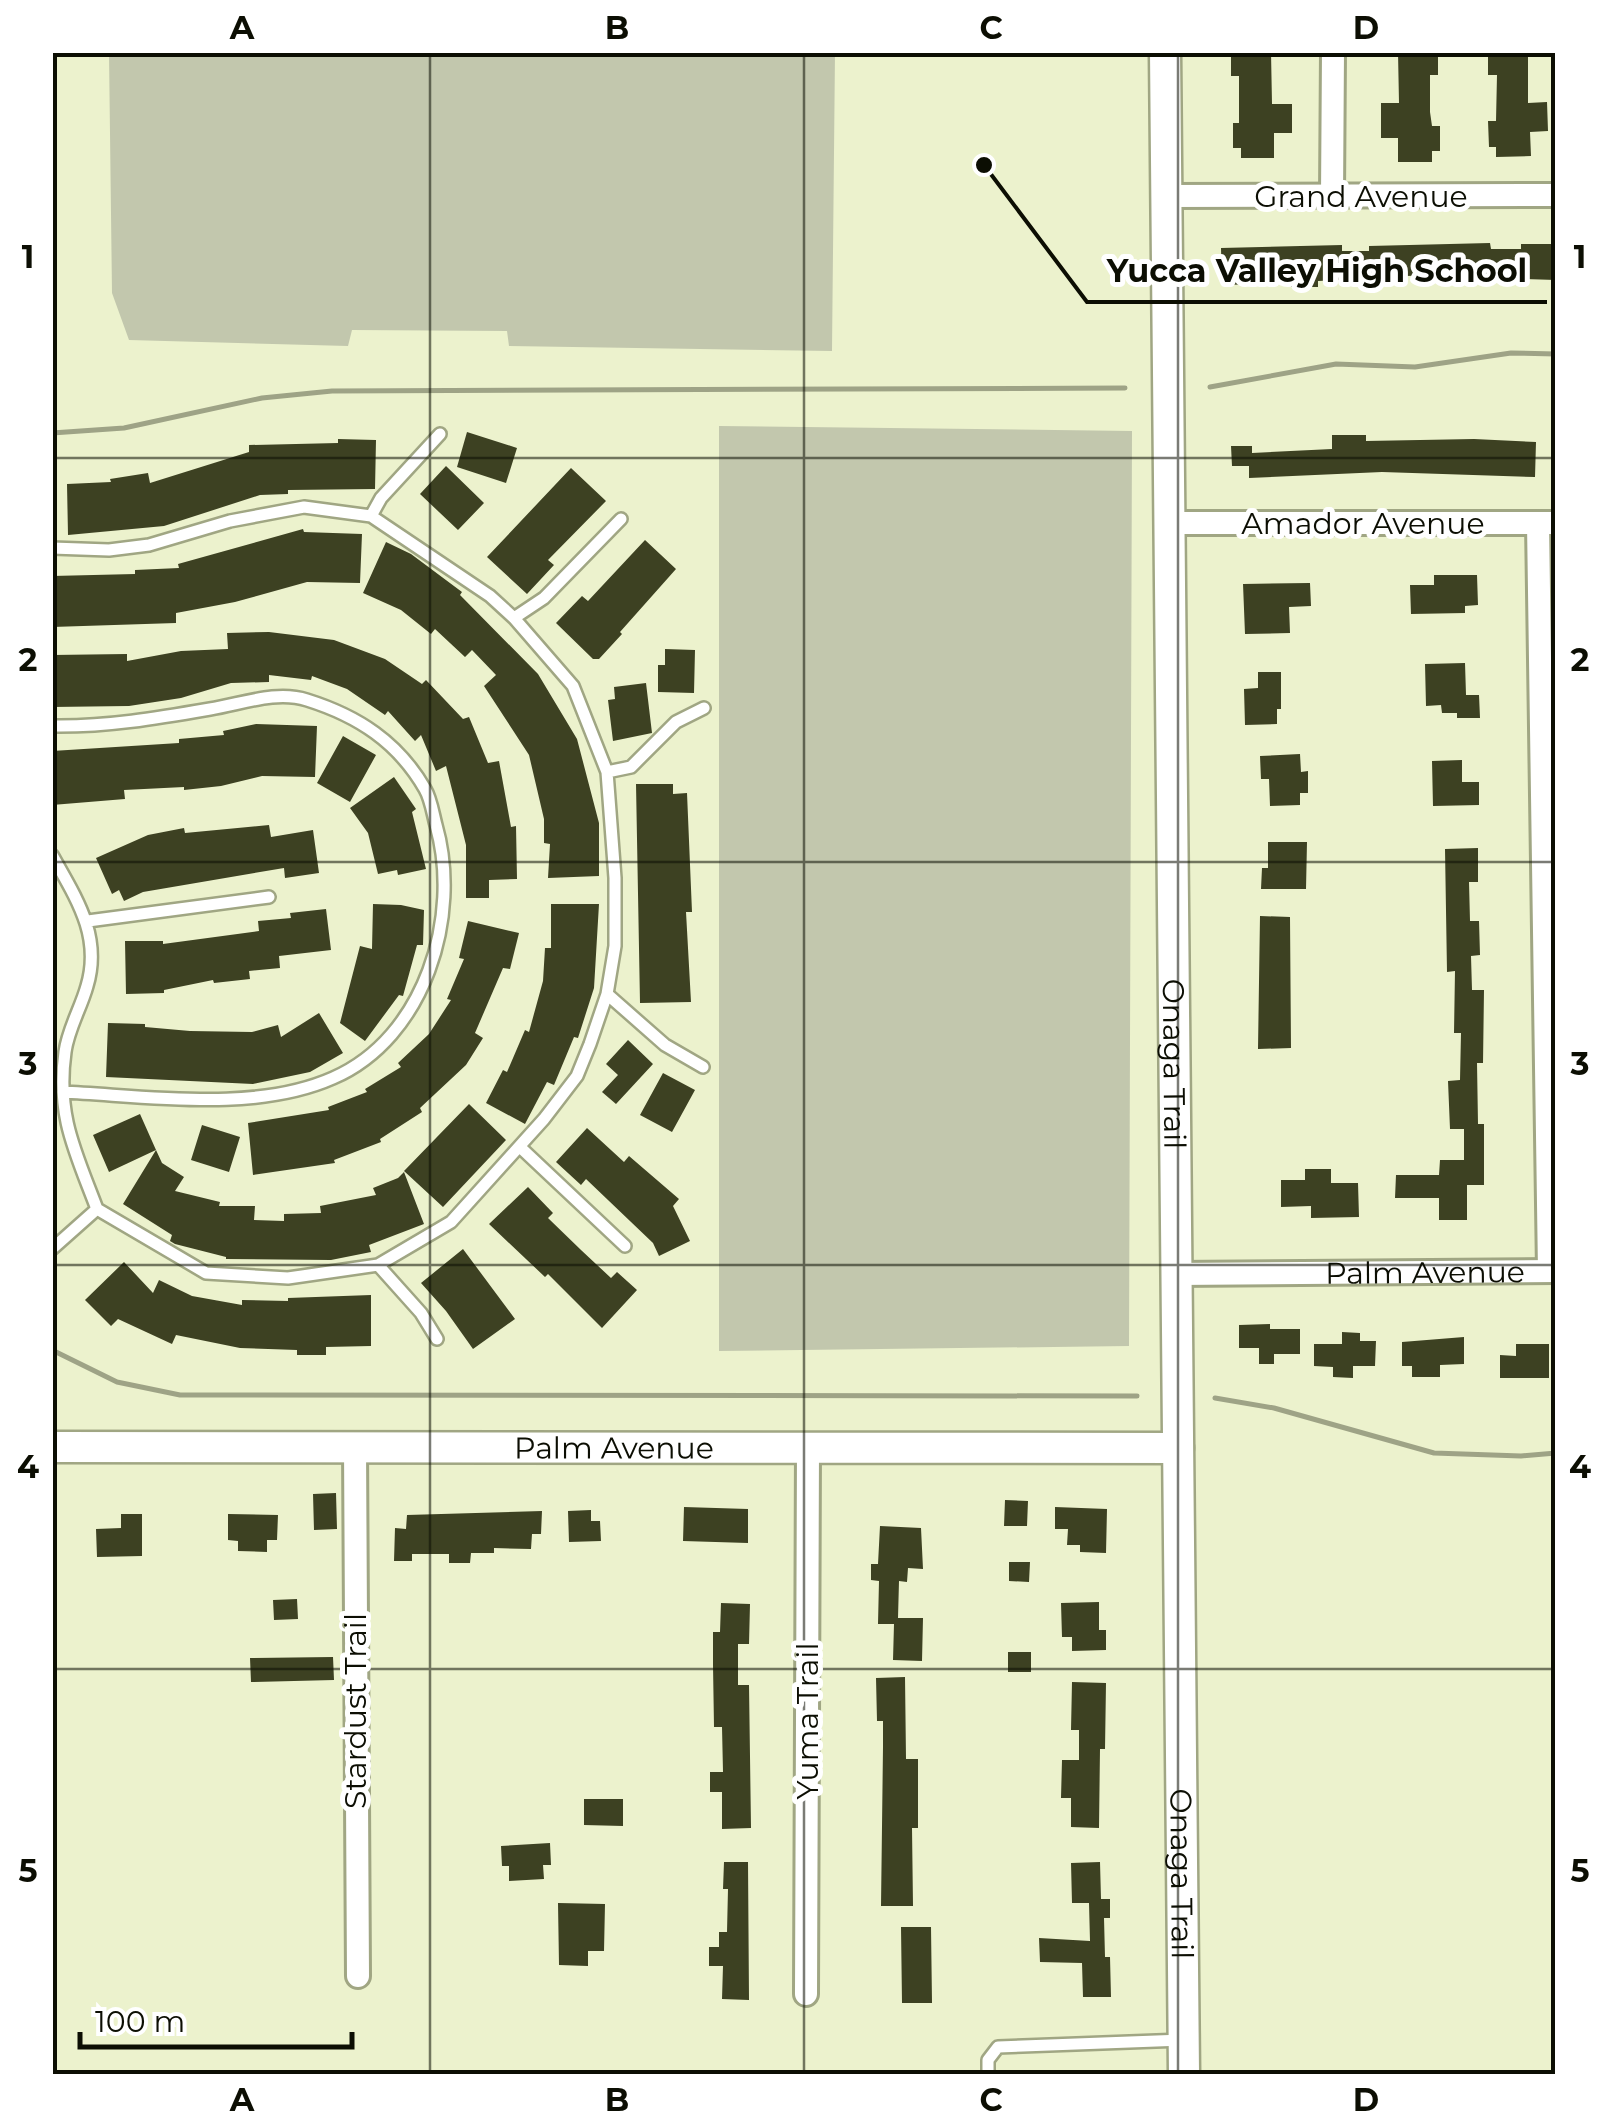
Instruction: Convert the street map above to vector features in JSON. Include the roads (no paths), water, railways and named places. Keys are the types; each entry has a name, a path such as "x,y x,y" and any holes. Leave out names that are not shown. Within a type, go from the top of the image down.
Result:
{"street":[{"name":"Onaga Trail","path":"1165,52 1184,2074"},
{"path":"1332,196 1333,52"},
{"name":"Grand Avenue","path":"1166,196 1556,195"},
{"name":"Amador Avenue","path":"1170,523 1547,523"},
{"path":"1547,523 1552,1271"},
{"name":"Palm Avenue","path":"1175,1274 1552,1271"},
{"name":"Stardust Trail","path":"355,1445 358,1976"},
{"name":"Palm Avenue","path":"52,1447 1178,1448"},
{"name":"Yuma Trail","path":"806,1994 808,1447"}],"lane":[{"path":"372,516 380,498 440,434"},
{"path":"52,548 109,550 149,545 230,521 304,507 372,516 490,596 574,686 607,772 615,878 615,946 608,994 577,1076 521,1148 451,1222 378,1265 288,1278 206,1274 98,1210 74,1156 63,1092 65,1050 88,984 92,959 88,921 52,856"},
{"path":"514,618 544,598 621,519"},
{"path":"52,726 145,720 272,697 303,698 340,713 376,730 426,791 440,840 444,886 438,947 420,992 369,1058 336,1077 265,1097 63,1092"},
{"path":"607,772 631,768 676,722 704,708"},
{"path":"88,921 268,897"},
{"path":"608,994 666,1044 703,1067"},
{"path":"521,1148 625,1246"},
{"path":"52,1249 98,1210"},
{"path":"378,1265 421,1312 437,1339"},
{"path":"988,2074 988,2060 998,2047 1184,2040"}],"waterway":[{"path":"1210,387 1336,364 1415,367 1511,353 1556,354"},
{"path":"52,433 124,428 262,398 332,391 1125,388"},
{"path":"52,1350 117,1382 180,1395 1137,1396"},
{"path":"1215,1398 1274,1408 1434,1453 1556,1453"}],"place":[{"name":"Yucca Valley High School","path":"984,165"}]}
